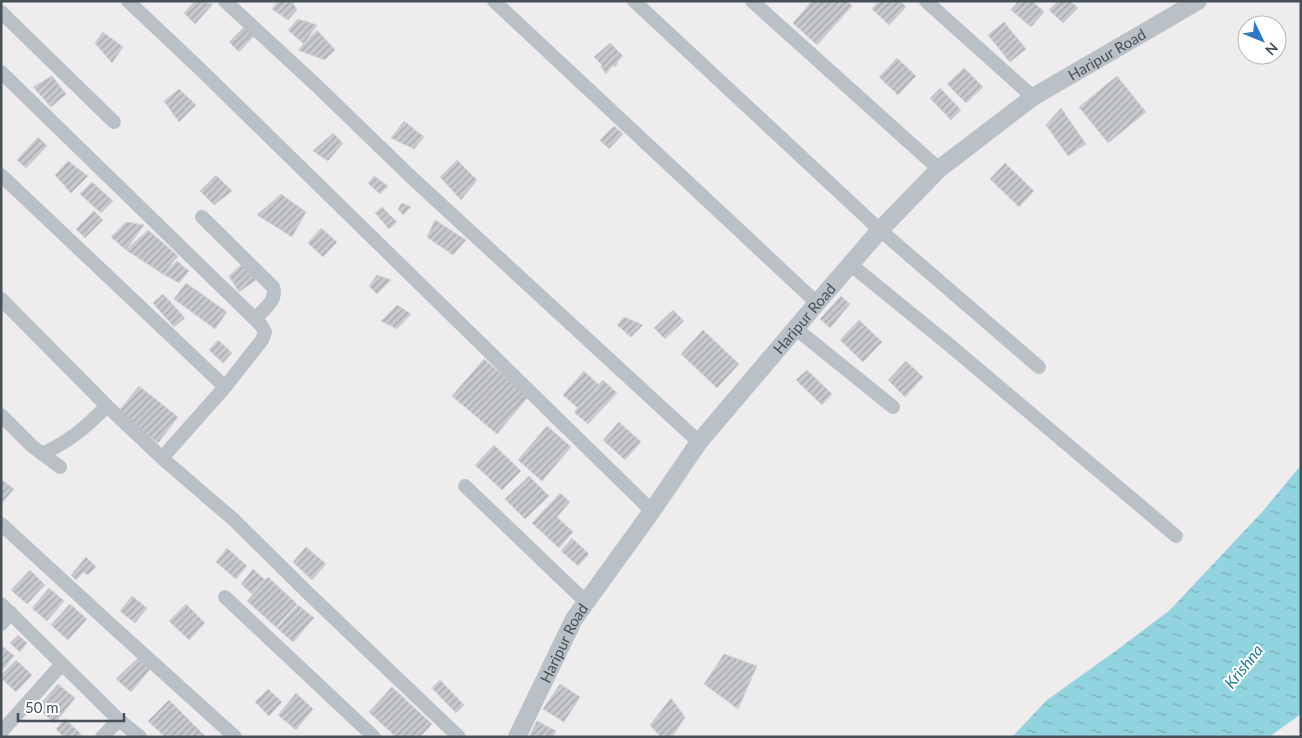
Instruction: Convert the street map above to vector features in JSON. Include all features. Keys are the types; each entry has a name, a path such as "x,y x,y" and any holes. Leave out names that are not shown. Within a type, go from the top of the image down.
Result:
{"street":[{"path":"128,1 199,68 652,511"},
{"path":"225,1 409,175 699,442"},
{"path":"494,1 817,302"},
{"path":"634,1 880,230 1039,367"},
{"path":"752,1 940,170"},
{"path":"926,1 1032,97"},
{"name":"Haripur Road","path":"517,737 574,619 699,442 880,230 940,170 1032,97 1198,1"},
{"path":"1,12 114,122"},
{"path":"1,72 255,319 265,332 262,340 225,388 162,458"},
{"path":"1,175 225,388"},
{"path":"202,216 273,287 275,292 274,298 255,319"},
{"path":"850,264 962,355 1176,536"},
{"path":"1,299 107,406 162,458 234,520 459,737"},
{"path":"795,328 893,407"},
{"path":"42,454 62,445 87,426 107,406"},
{"path":"1,415 32,446 60,466"},
{"path":"465,486 586,602"},
{"path":"1,524 235,737"},
{"path":"224,597 374,737"},
{"path":"1,624 6,608 119,720 140,737"},
{"path":"1,732 62,664"},
{"path":"102,737 119,720"}],"water":[{"name":"Krishna","path":"1301,465 1301,714 1269,737 1012,737 1047,700 1170,610 1263,511"}],"building":[{"path":"195,1 213,4 195,24 184,13"},
{"path":"278,1 292,1 297,10 288,20 272,9"},
{"path":"812,1 847,1 852,6 817,45 793,23"},
{"path":"879,1 900,1 906,7 889,25 872,9"},
{"path":"1018,1 1032,1 1044,12 1031,27 1011,10"},
{"path":"1058,1 1070,1 1078,8 1063,23 1049,10"},
{"path":"298,19 317,25 304,44 288,30"},
{"path":"1004,22 1026,49 1010,62 988,35"},
{"path":"244,27 254,36 239,52 229,42"},
{"path":"317,30 335,50 325,60 298,50"},
{"path":"103,32 123,47 112,63 95,43"},
{"path":"610,43 623,56 615,67 613,65 606,74 601,67 602,65 594,57"},
{"path":"897,58 916,76 898,95 879,77"},
{"path":"964,68 983,87 966,103 947,84"},
{"path":"52,76 66,94 51,107 33,87"},
{"path":"1117,76 1146,112 1108,143 1079,107"},
{"path":"940,88 961,110 951,120 930,98"},
{"path":"179,89 196,105 179,122 164,101"},
{"path":"1061,108 1086,144 1068,156 1046,125"},
{"path":"404,121 424,137 414,149 391,138"},
{"path":"614,126 623,134 609,149 600,140"},
{"path":"333,133 343,143 328,161 313,151"},
{"path":"38,137 47,146 26,168 17,160"},
{"path":"457,160 477,180 461,200 440,177"},
{"path":"68,161 88,176 71,193 55,175"},
{"path":"1005,163 1034,191 1019,207 990,179"},
{"path":"216,175 232,191 214,205 200,191"},
{"path":"374,176 388,186 380,194 368,183"},
{"path":"92,182 113,201 101,213 80,194"},
{"path":"281,194 306,212 292,237 257,215"},
{"path":"402,203 411,207 403,215 398,209"},
{"path":"382,207 397,222 389,229 375,213"},
{"path":"94,211 103,220 85,238 76,229"},
{"path":"435,220 466,240 453,255 427,237"},
{"path":"126,222 144,225 126,250 111,237"},
{"path":"321,228 337,242 323,257 308,243"},
{"path":"148,230 178,256 163,274 126,250"},
{"path":"177,261 189,271 179,283 163,274"},
{"path":"241,265 256,280 239,292 229,276"},
{"path":"377,275 391,280 377,294 369,286"},
{"path":"186,283 227,312 215,329 174,299"},
{"path":"163,294 185,318 174,327 153,303"},
{"path":"841,296 850,304 830,328 820,319"},
{"path":"397,305 411,314 397,329 381,321"},
{"path":"673,310 684,321 665,339 654,328"},
{"path":"624,317 643,325 631,337 617,325"},
{"path":"859,320 882,342 863,362 840,340"},
{"path":"703,330 739,364 717,388 681,354"},
{"path":"218,340 232,353 223,363 209,350"},
{"path":"484,359 528,397 497,434 452,396"},
{"path":"906,361 923,377 905,397 888,380"},
{"path":"807,370 832,394 822,405 796,380"},
{"path":"584,371 599,385 578,408 563,395"},
{"path":"603,380 617,393 588,424 574,412"},
{"path":"139,386 178,417 158,443 118,412"},
{"path":"619,422 641,442 625,460 603,440"},
{"path":"547,426 571,447 542,481 518,460"},
{"path":"494,445 521,471 502,490 475,465"},
{"path":"529,476 549,496 525,519 505,499"},
{"path":"1,479 14,489 1,504"},
{"path":"560,493 570,502 557,517 573,532 559,548 532,523"},
{"path":"572,538 589,554 578,566 561,551"},
{"path":"306,547 326,564 312,580 293,562"},
{"path":"227,548 247,566 236,579 216,562"},
{"path":"86,557 96,567 88,575 83,572 76,580 71,575"},
{"path":"253,569 265,580 252,594 241,584"},
{"path":"30,570 45,585 27,604 11,590"},
{"path":"268,577 297,604 276,627 247,601"},
{"path":"49,588 64,601 47,621 32,608"},
{"path":"132,596 147,608 135,623 120,611"},
{"path":"70,604 87,619 68,640 51,625"},
{"path":"186,604 205,623 189,640 169,621"},
{"path":"298,605 314,618 293,642 277,628"},
{"path":"18,635 27,643 20,652 10,643"},
{"path":"1,645 14,656 1,672"},
{"path":"724,654 757,666 738,709 704,684"},
{"path":"140,656 152,667 131,692 116,679"},
{"path":"16,660 32,675 16,692 1,678 1,675"},
{"path":"440,680 464,705 456,713 432,688"},
{"path":"58,684 75,698 55,723 37,708"},
{"path":"560,684 580,697 564,722 543,709"},
{"path":"392,687 432,724 420,737 396,737 369,712"},
{"path":"268,689 282,702 269,716 255,702"},
{"path":"296,693 313,709 296,730 278,715"},
{"path":"671,698 685,717 672,737 661,737 650,725"},
{"path":"169,700 206,737 165,737 148,721"},
{"path":"65,719 81,734 79,737 64,737 56,729"},
{"path":"537,721 556,731 553,737 529,737"}]}
